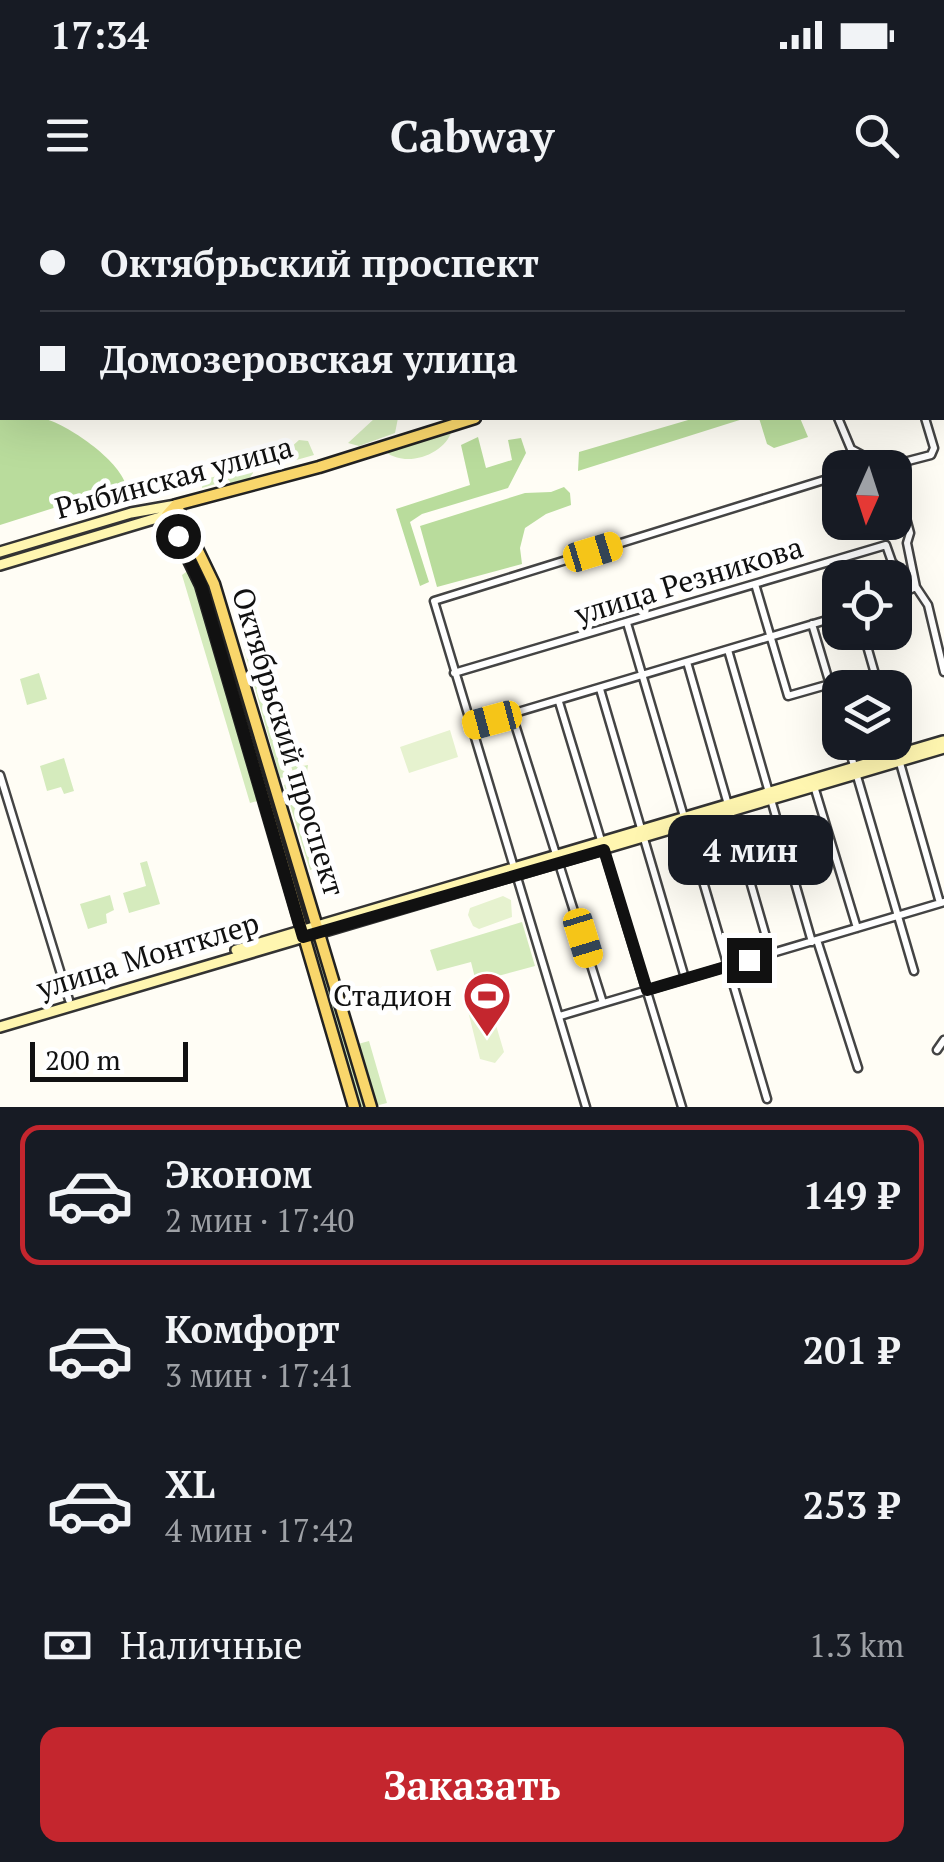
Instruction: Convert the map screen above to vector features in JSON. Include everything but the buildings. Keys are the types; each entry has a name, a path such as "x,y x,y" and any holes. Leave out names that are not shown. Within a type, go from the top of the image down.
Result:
{"main road":[{"name":"Рыбинская улица","path":"178,508 468,420"},
{"path":"167,515 178,508"},
{"name":"Октябрьский проспект","path":"178,508 214,584 370,1107"},
{"name":"Октябрьский проспект","path":"167,515 201,585 354,1107"}],"street":[{"path":"839,420 854,450"},
{"path":"912,461 931,455 934,448 926,420"},
{"path":"586,1107 434,601 822,481"},
{"name":"Рыбинская улица","path":"0,552 131,512 178,508"},
{"path":"0,565 167,515"},
{"path":"908,540 916,587 928,605 944,672"},
{"name":"улица Резникова","path":"454,673 886,546 892,562 916,587"},
{"path":"755,584 788,696 822,686"},
{"path":"912,589 916,587"},
{"path":"472,726 822,621"},
{"path":"627,623 767,1100"},
{"path":"812,624 826,670"},
{"path":"728,650 814,941 858,1068"},
{"path":"687,662 770,954"},
{"path":"600,689 685,978"},
{"path":"559,702 682,1107"},
{"path":"512,715 603,1003"},
{"name":"улица Монтклер","path":"912,754 944,745"},
{"path":"852,760 914,971"},
{"name":"улица Монтклер","path":"0,1024 891,760"},
{"path":"560,1016 942,903 899,760"},
{"path":"0,775 69,1000"},
{"path":"814,784 857,928"},
{"name":"улица Монтклер","path":"0,1024 69,1000 302,934"}],"green space":[{"path":"0,420 53,422 103,454 126,485 0,525"},
{"path":"373,420 398,420 395,433 359,446 348,443"},
{"path":"688,420 740,420 578,471 579,452"},
{"path":"760,420 801,420 808,437 774,448 767,444"},
{"path":"452,430 442,446 424,456 404,459 386,452"},
{"path":"478,437 486,468 512,460 508,440 521,438 526,453 508,488 422,514 410,522 429,582 420,586 396,509 470,485 461,445"},
{"path":"299,440 308,441 314,455 268,468"},
{"path":"251,466 253,473 246,483 231,485 229,480 202,488 203,480"},
{"path":"564,487 570,493 571,505 546,514 525,528 520,548 522,564 437,587 420,526 525,493"},
{"path":"181,526 200,556 313,921 309,923 206,584"},
{"path":"189,570 261,800 250,803 182,575"},
{"path":"252,647 289,776 280,778 244,649"},
{"path":"39,673 47,699 27,705 20,679"},
{"path":"276,700 297,767 308,765 307,772 294,776 272,701"},
{"path":"450,730 458,757 409,773 400,747"},
{"path":"64,758 74,791 64,794 61,787 47,791 40,766"},
{"path":"289,783 316,868 310,870 284,785"},
{"path":"147,861 160,904 129,913 123,893 146,886 140,863"},
{"path":"110,895 114,910 106,914 107,923 88,929 80,904"},
{"path":"503,896 511,900 512,917 479,929 473,926 468,915 470,908"},
{"path":"522,922 535,966 476,982 471,962 437,971 430,950"},
{"path":"320,954 366,1107 360,1107 314,955"},
{"name":"Стадион","path":"478,993 487,995 504,1052 495,1063 480,1059 466,1003"},
{"path":"369,1041 387,1103 375,1106 358,1044"}],"place":[{"name":"Стадион","path":"487,1038"}],"route":[{"path":"178,536 201,585 303,937 604,850 647,990 749,960"}]}
